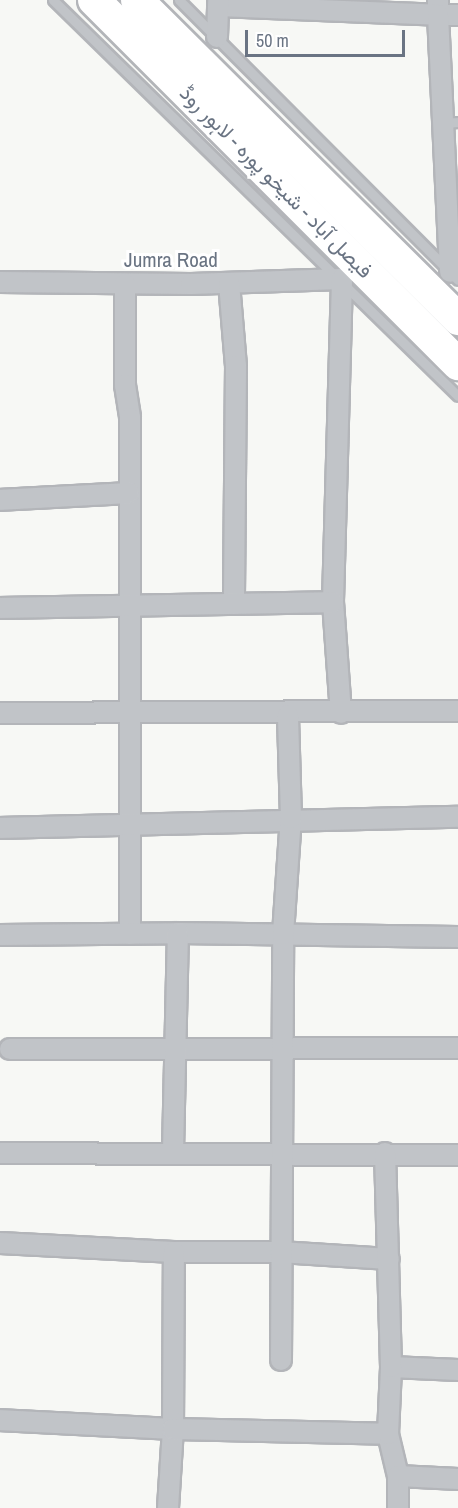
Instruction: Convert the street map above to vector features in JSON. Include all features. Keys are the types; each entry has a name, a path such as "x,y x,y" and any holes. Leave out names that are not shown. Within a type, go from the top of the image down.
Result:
{"highway":[{"name":"فیصل آباد - شیخو پورہ - لاہور روڈ","path":"94,0 458,364"},
{"name":"فیصل آباد - شیخو پورہ - لاہور روڈ","path":"137,0 458,319"}],"street":[{"path":"217,37 218,3 438,7 458,15"},
{"path":"438,7 450,123 454,276"},
{"name":"Jumra Road","path":"0,282 126,284 342,279"},
{"path":"341,713 333,602 342,279"},
{"path":"229,283 236,366 234,604"},
{"path":"126,284 132,714 130,934"},
{"path":"0,500 129,493"},
{"path":"0,608 333,602"},
{"path":"0,713 288,715 458,711"},
{"path":"281,1360 283,934 291,818 288,715"},
{"path":"0,828 291,818 458,817"},
{"path":"173,1151 178,1046 178,933"},
{"path":"0,935 178,933 458,937"},
{"path":"10,1049 178,1046 458,1048"},
{"path":"0,1153 173,1151 281,1155 385,1153 458,1155"},
{"path":"385,1153 391,1367 388,1434 398,1476 398,1508"},
{"path":"0,1243 174,1252 280,1252 389,1259"},
{"path":"168,1508 173,1429 174,1252"},
{"path":"391,1367 458,1370"},
{"path":"0,1420 173,1429 388,1434"},
{"path":"398,1476 458,1479"}],"lane":[{"path":"53,0 342,279 458,396"},
{"path":"179,0 454,276"}]}
